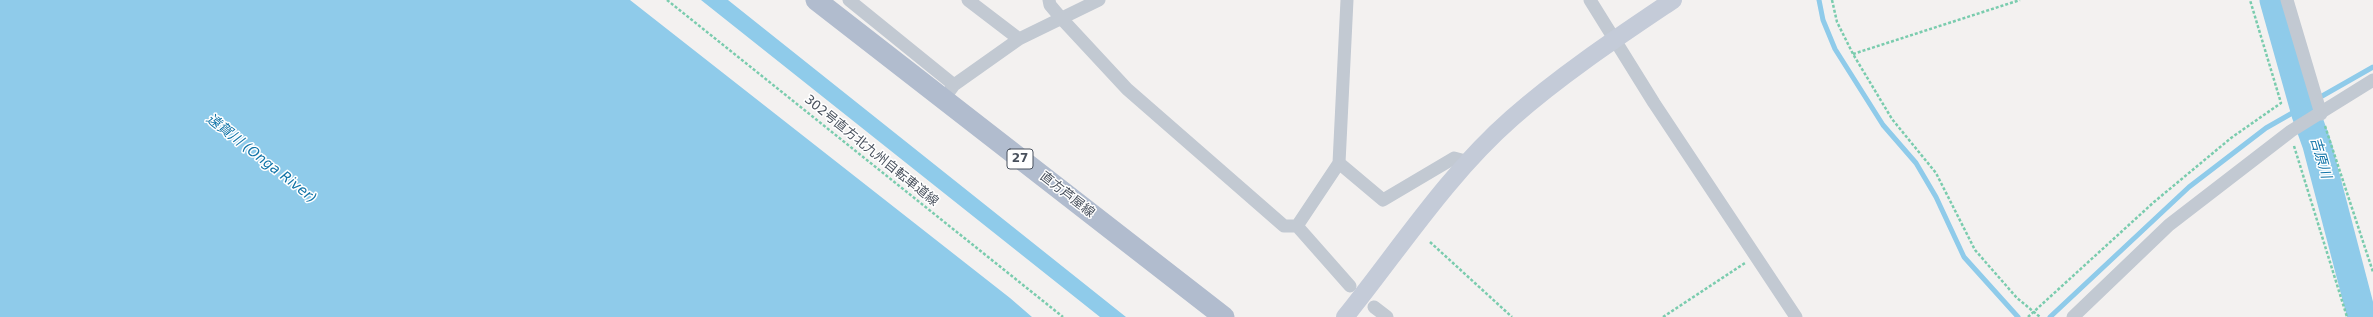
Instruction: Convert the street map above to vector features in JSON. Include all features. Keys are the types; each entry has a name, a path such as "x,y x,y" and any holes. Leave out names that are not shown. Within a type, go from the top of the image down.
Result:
{"main road":[{"name":"直方芦屋線","path":"816,0 948,92 1224,317"}],"street":[{"path":"849,0 948,92 1019,39 1099,0"},
{"path":"968,0 1019,39"},
{"path":"1050,0 1050,4 1061,18 1127,89 1284,226 1297,226 1350,286"},
{"path":"1297,226 1339,163 1346,0"},
{"path":"1590,0 1616,39 1654,102 1796,317"},
{"path":"1345,317 1419,221 1469,162 1511,118 1558,80 1673,0"},
{"path":"2287,0 2321,114"},
{"path":"2073,317 2169,225 2291,131 2321,114 2373,80"},
{"path":"1339,163 1383,200 1454,158 1469,162"},
{"path":"1374,307 1387,317"}],"path":[{"name":"302号直方北九州自転車道線","path":"667,0 1063,317"},
{"path":"1832,0 1837,22 1853,54 1892,119 1936,173 1975,250 2017,298 2040,317"},
{"path":"1853,54 2020,0"},
{"path":"2028,317 2154,202 2231,138 2281,103 2250,0"},
{"path":"2321,114 2373,272"},
{"path":"2291,131 2294,149 2347,317"},
{"path":"1430,242 1512,317"},
{"path":"1663,317 1756,256"}],"water":[{"name":"遠賀川 (Onga River)","path":"0,0 630,0 1010,298 1032,317 0,317"},
{"path":"701,0 728,0 1126,317 1100,317"}],"waterway":[{"path":"1819,0 1823,20 1835,49 1883,125 1916,163 1936,197 1964,257 2018,317"},
{"name":"吉原川","path":"2274,0 2306,114 2317,145 2362,317"},
{"path":"2050,317 2189,187 2266,128 2373,67"}]}
